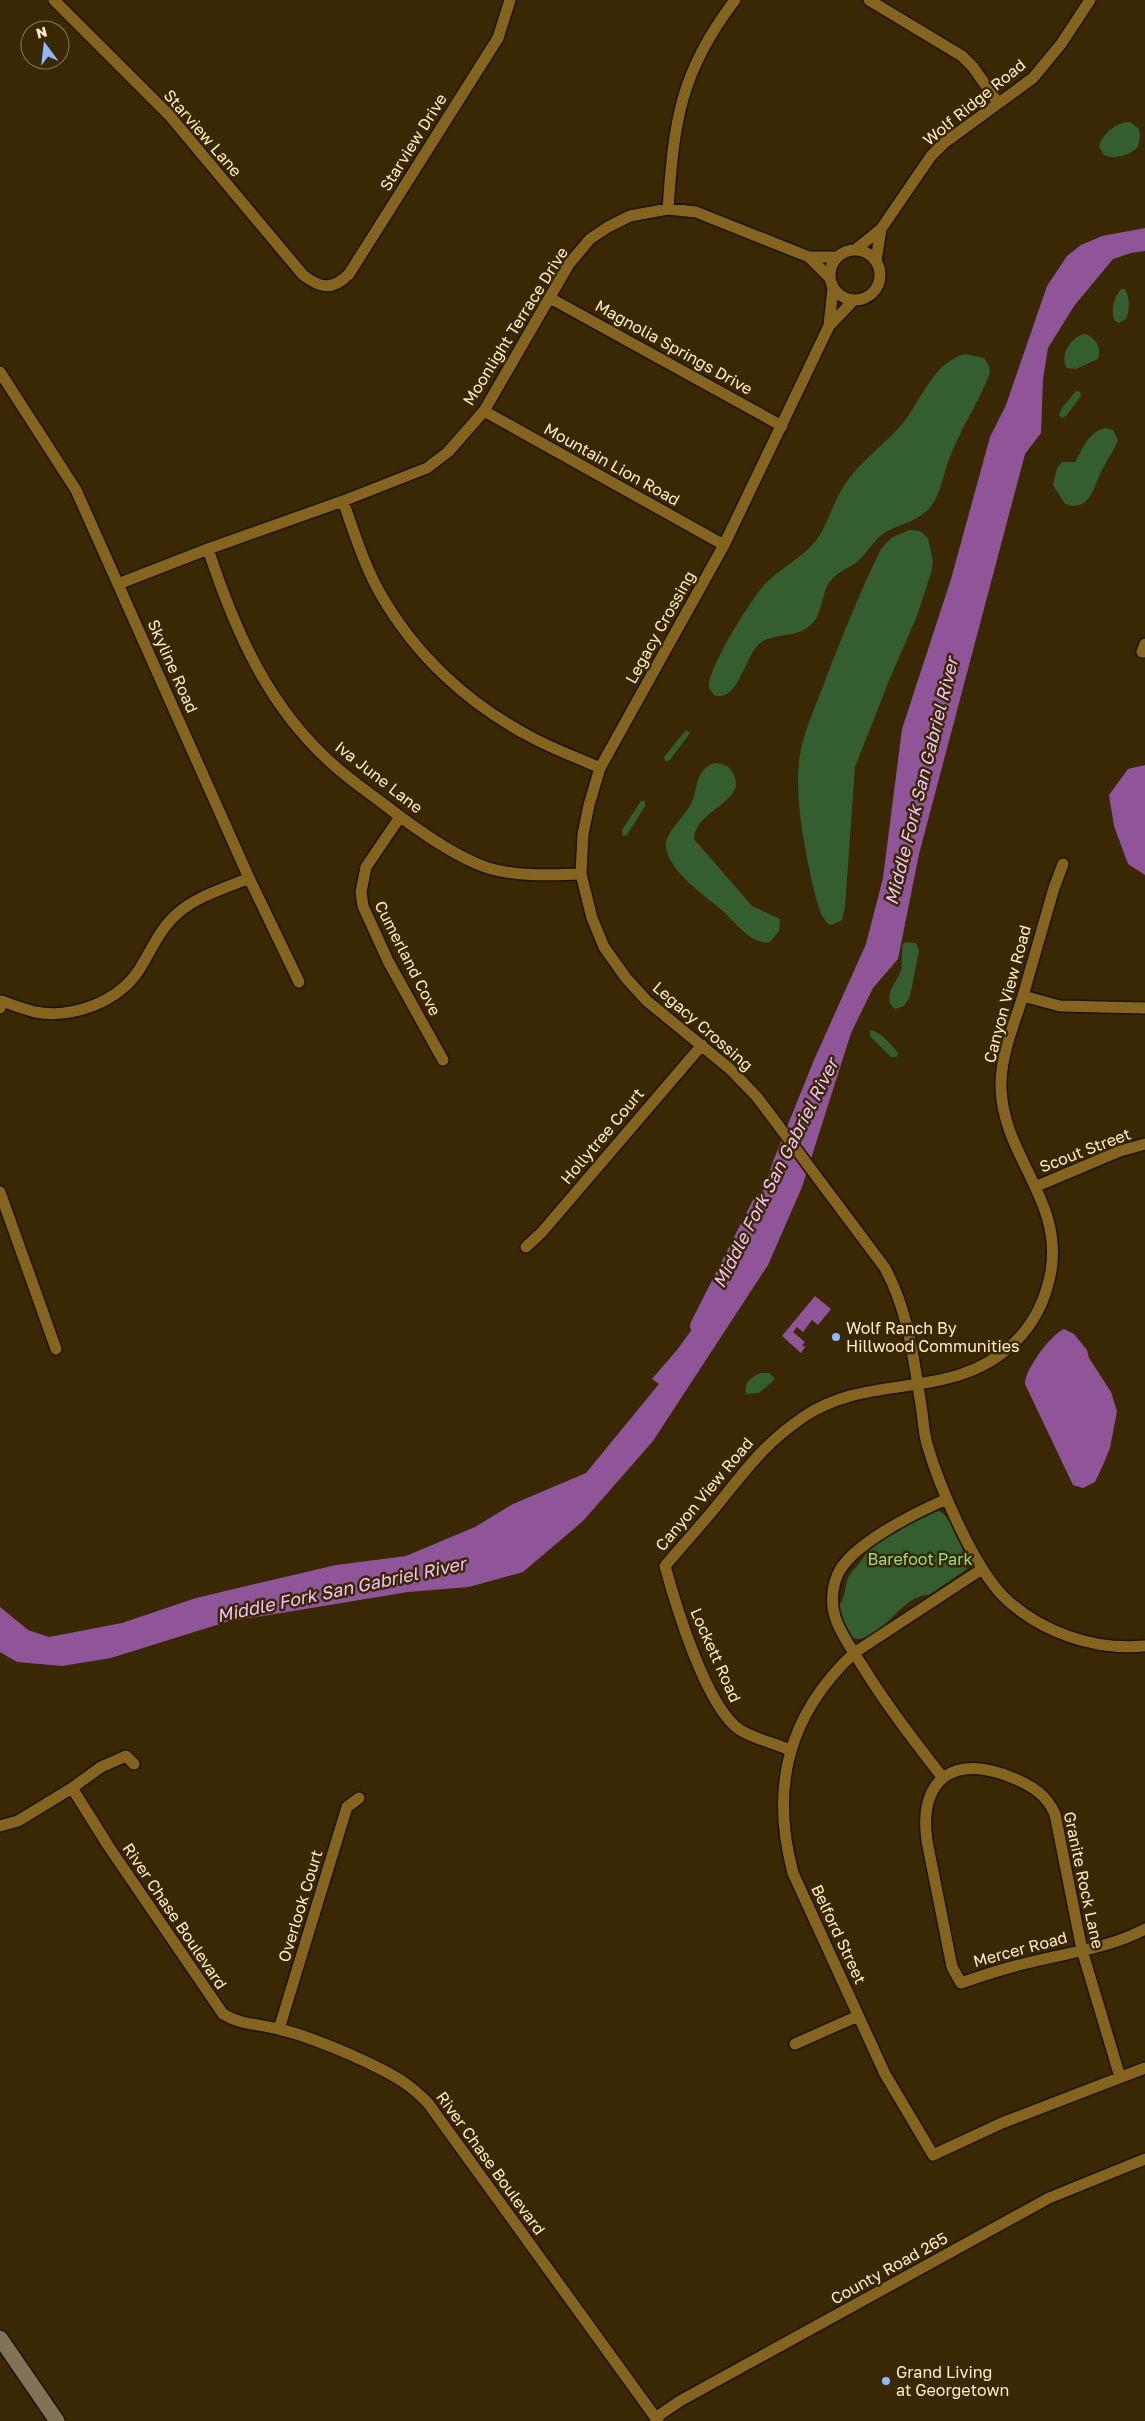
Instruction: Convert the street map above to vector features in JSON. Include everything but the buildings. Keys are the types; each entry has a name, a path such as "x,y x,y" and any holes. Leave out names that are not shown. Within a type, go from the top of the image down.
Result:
{"main road":[{"path":"0,2338 57,2421"}],"street":[{"name":"Starview Lane","path":"54,0 169,115 303,275 318,286 326,286"},
{"name":"Starview Drive","path":"326,286 343,280 388,214 498,38 510,0"},
{"path":"668,209 672,144 688,80 705,43 735,0"},
{"path":"869,0 962,56 973,67 998,104"},
{"name":"Wolf Ridge Road","path":"876,261 881,229 931,156 944,143 1033,78 1061,44 1090,0"},
{"name":"Moonlight Terrace Drive","path":"118,584 208,549 343,501 426,468 448,452 484,411 569,264 590,239 630,216 668,209 696,212 809,257 836,257"},
{"path":"855,250 881,229"},
{"path":"836,257 843,252 855,250 868,253 876,261"},
{"name":"Moonlight Terrace Drive","path":"809,257 832,283"},
{"name":"Legacy Crossing","path":"836,257 832,264 828,326 782,426 724,545 600,768 583,834 581,874 592,918 604,947 626,978 647,1001 730,1069 770,1113 885,1268 899,1294 918,1384 927,1443 947,1499 982,1569 1003,1596 1025,1614 1055,1632 1088,1643 1117,1647 1145,1646"},
{"name":"Legacy Crossing","path":"828,326 854,300 862,299 875,290 880,274 876,261"},
{"path":"832,283 846,298 854,300"},
{"name":"Magnolia Springs Drive","path":"550,298 782,426"},
{"name":"Skyline Road","path":"0,372 76,490 249,878 299,982"},
{"name":"Mountain Lion Road","path":"484,411 724,545"},
{"path":"343,501 363,556 380,593 424,656 452,684 489,712 531,737 600,768"},
{"name":"Iva June Lane","path":"208,549 242,641 290,719 336,767 400,817 470,862 490,868 539,876 581,874"},
{"name":"Cumerland Cove","path":"400,817 366,867 360,892 363,906 384,952 443,1060"},
{"name":"Canyon View Road","path":"664,1566 764,1448 807,1414 831,1402 857,1395 958,1377 1000,1357 1033,1321 1046,1295 1054,1252 1050,1220 1037,1186 1013,1142 1006,1122 1001,1088 1004,1057 1054,888 1063,864"},
{"path":"0,1008 2,1001 35,1012 78,1011 95,1005 120,989 138,972 165,926 177,913 191,903 249,878"},
{"path":"1022,996 1060,1006 1145,1008"},
{"name":"Hollytree Court","path":"526,1247 542,1232 702,1045"},
{"name":"Scout Street","path":"1037,1186 1120,1151 1145,1144"},
{"path":"0,1192 56,1350"},
{"path":"943,1778 886,1703 842,1634 834,1615 833,1594 837,1575 858,1550 904,1519 947,1499"},
{"name":"Lockett Road","path":"664,1566 676,1607 716,1702 728,1719 740,1730 790,1750"},
{"name":"Belford Street","path":"982,1569 854,1653 817,1696 802,1720 790,1750 782,1818 786,1848 793,1873 885,2074 933,2155 1002,2123 1145,2068"},
{"path":"0,1826 18,1821 72,1788 101,1767 126,1756 134,1764"},
{"name":"Granite Rock Lane","path":"943,1778 963,1768 978,1767 995,1770 1041,1792 1055,1814 1082,1950 1120,2077"},
{"name":"Mercer Road","path":"943,1778 928,1799 924,1822 952,1967 960,1982 1022,1964 1113,1942 1145,1929"},
{"name":"River Chase Boulevard","path":"72,1788 180,1953 223,2014 232,2019 279,2029 324,2045 388,2073 411,2088 428,2103 656,2420"},
{"name":"Overlook Court","path":"279,2029 347,1807 359,1798"},
{"path":"795,2044 858,2016"},
{"name":"County Road 265","path":"656,2420 680,2401 1049,2198 1145,2159"}],"green space":[{"path":"1130,122 1139,129 1138,147 1122,156 1104,155 1099,147 1106,133 1115,126"},
{"path":"1121,289 1125,289 1127,292 1129,308 1126,319 1119,323 1115,321 1113,309"},
{"path":"1085,334 1092,338 1099,347 1098,359 1076,369 1067,368 1064,358 1065,352 1075,338"},
{"path":"965,354 984,358 989,366 990,373 956,442 932,505 916,519 883,534 857,562 835,576 825,591 817,616 807,628 760,643 750,657 735,686 722,696 714,695 709,688 715,666 731,634 759,591 772,577 813,544 822,531 841,490 851,475 903,423 931,380 942,367 953,359"},
{"path":"1076,391 1080,392 1081,396 1066,416 1062,418 1059,415 1062,408"},
{"path":"1106,428 1113,430 1118,440 1093,491 1085,502 1080,505 1065,504 1053,485 1057,468 1062,462 1075,462 1091,436"},
{"path":"909,530 920,531 928,538 933,561 931,573 917,616 855,767 845,907 842,920 831,925 827,923 819,906 803,837 798,791 800,752 808,724 857,600 881,549 891,538"},
{"path":"686,730 690,733 670,760 666,762 664,757"},
{"path":"715,763 725,765 731,770 735,777 736,787 732,794 700,824 694,839 752,906 780,919 779,931 770,942 762,942 749,936 690,884 674,866 666,848 668,836 693,799 701,773 709,765"},
{"path":"641,801 645,801 645,806 627,835 623,836 622,830"},
{"path":"906,942 916,943 919,951 910,996 904,1006 895,1009 890,1004 889,999 892,988 901,971 903,944"},
{"path":"870,1030 878,1033 889,1042 898,1053 897,1057 891,1057 870,1036"},
{"path":"761,1373 770,1373 775,1379 759,1393 746,1394 747,1383"},
{"name":"Barefoot Park","path":"938,1511 943,1513 956,1533 968,1562 967,1569 929,1595 919,1596 910,1601 873,1634 863,1638 853,1638 845,1626 839,1605 843,1599 850,1575 863,1559 866,1552 892,1534"}],"water":[{"path":"1145,228 1145,251 1113,259 1074,306 1048,348 1043,379 1041,433 1025,454 919,854 898,959 873,988 851,1033 802,1187 768,1265 653,1441 583,1521 523,1572 469,1587 408,1592 226,1622 111,1658 62,1666 17,1662 0,1652 0,1607 28,1630 49,1637 122,1623 196,1598 336,1565 406,1556 475,1527 513,1504 586,1473 659,1384 652,1379 677,1350 717,1295 746,1240 774,1159 814,1060 866,944 883,878 902,729 951,579 990,437 1006,405 1047,286 1067,256 1081,245 1102,236"},
{"path":"1145,765 1145,875 1128,864 1114,826 1109,795 1128,769"},
{"path":"815,1296 831,1309 818,1325 812,1320 803,1332 797,1327 793,1332 805,1342 802,1345 805,1347 801,1353 782,1336"},
{"path":"1064,1329 1074,1334 1087,1350 1089,1358 1111,1392 1117,1411 1110,1448 1103,1465 1095,1482 1083,1488 1073,1485 1025,1384 1033,1362 1052,1338"}],"waterway":[{"name":"Middle Fork San Gabriel River","path":"699,1326 762,1202"}],"place":[{"name":"Wolf Ranch By Hillwood Communities","path":"836,1337"},
{"name":"Grand Living at Georgetown","path":"886,2381"}]}
